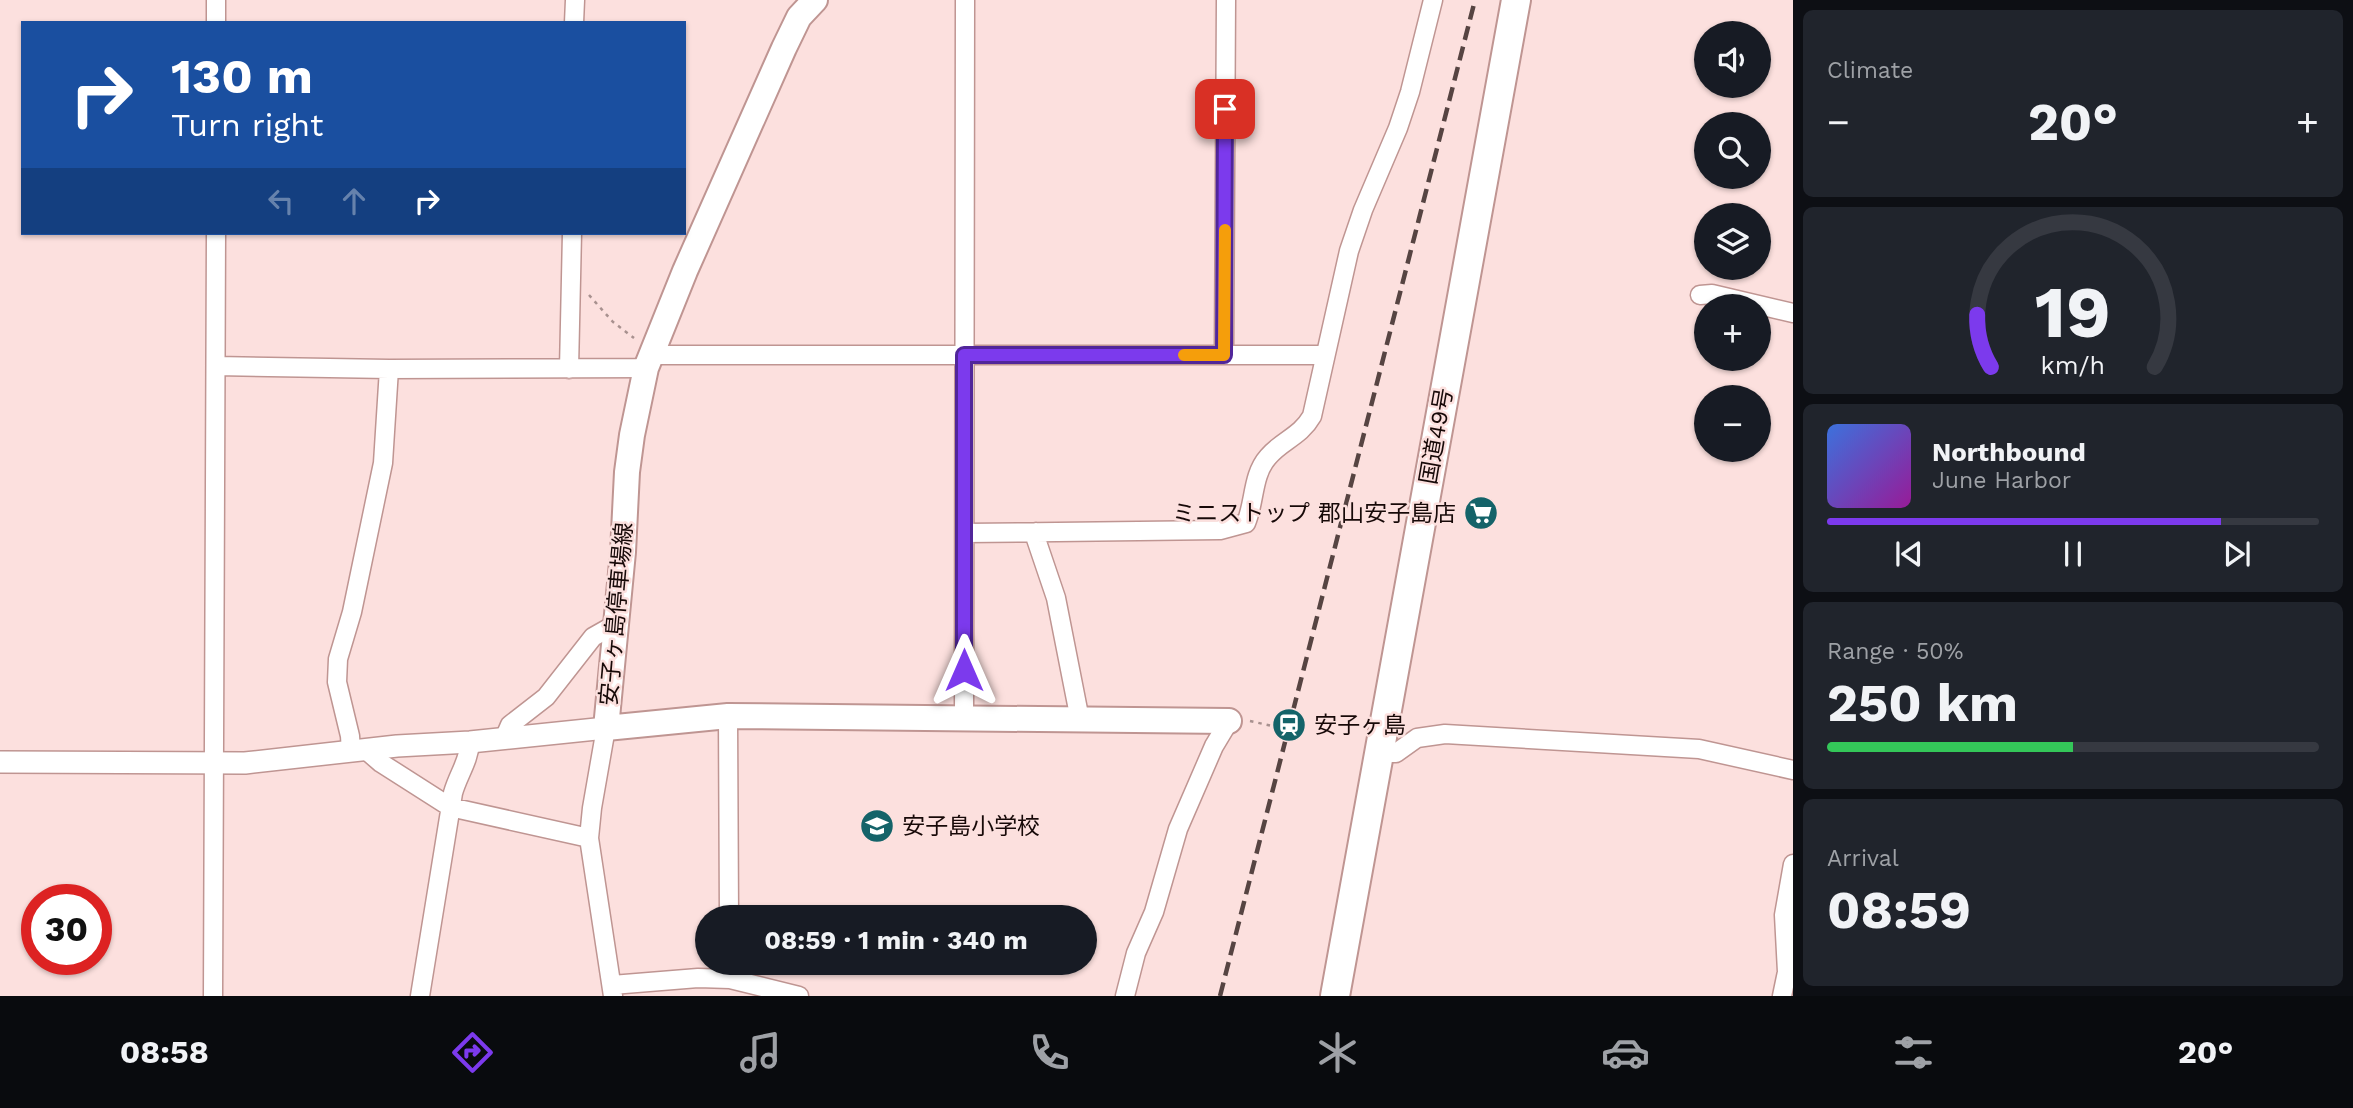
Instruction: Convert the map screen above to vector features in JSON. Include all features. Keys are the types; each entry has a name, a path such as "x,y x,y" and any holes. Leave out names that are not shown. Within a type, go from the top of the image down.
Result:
{"highway":[{"name":"国道49号","path":"1335,996 1516,0"}],"main road":[{"name":"安子ヶ島停車場線","path":"802,6 644,354 629,460 606,728 728,716 1229,721"}],"street":[{"path":"216,0 216,21"},
{"path":"575,0 575,21"},
{"path":"964,720 965,0"},
{"path":"1224,355 1226,0"},
{"path":"965,533 1220,530 1246,523 1261,467 1268,456 1300,433 1312,416 1349,251 1402,116 1433,0"},
{"path":"213,996 216,235"},
{"path":"569,369 572,235"},
{"path":"1771,308 1793,313"},
{"path":"216,366 569,369 644,354 1325,355"},
{"path":"388,369 383,463 352,612 338,659 337,682 350,736 359,751 450,807 589,838"},
{"path":"1036,532 1056,598 1080,720"},
{"path":"504,739 510,725 546,697 593,638 617,624"},
{"path":"728,716 729,905"},
{"path":"1125,996 1136,953 1154,912 1178,830 1214,746 1229,721"},
{"path":"0,762 245,763 606,728 589,838 613,990 712,975"},
{"path":"1379,753 1396,753 1417,738 1445,734 1699,750 1793,770"},
{"path":"420,996 450,807 457,779 468,760 470,742"},
{"path":"1782,996 1787,972 1784,915 1793,864"},
{"path":"741,975 799,996"}],"path":[{"path":"571,285 585,289 613,323 644,354"},
{"path":"1229,721 1243,719 1281,728"}],"railway":[{"path":"1220,996 1475,0"}],"slow traffic":[{"path":"1184,355 1224,355 1225,230"}],"place":[{"name":"ミニストップ 郡山安子島店","path":"1481,513"},
{"name":"安子ヶ島","path":"1289,725"},
{"name":"安子島小学校","path":"877,826"}],"route":[{"path":"964,670 964,355 1224,355 1225,109"}]}
